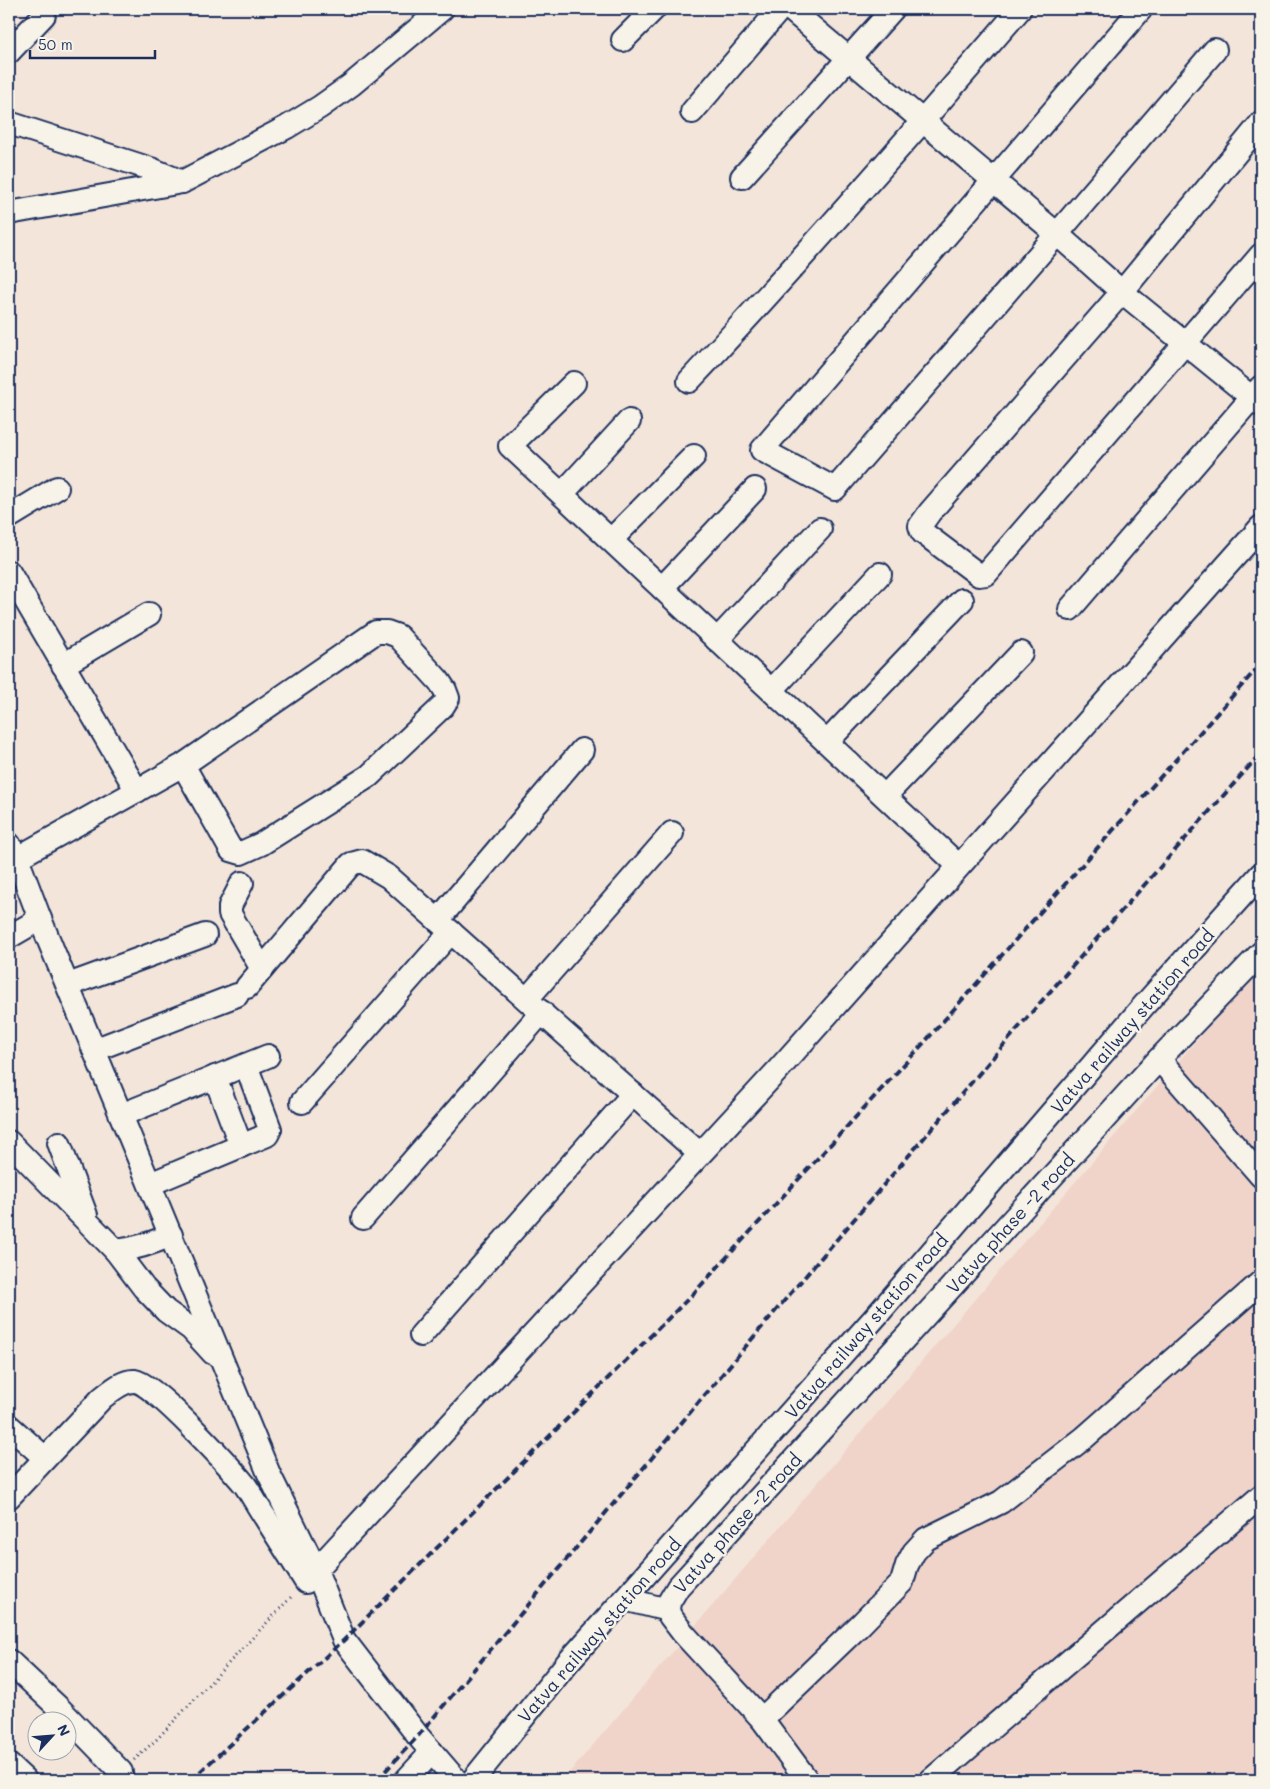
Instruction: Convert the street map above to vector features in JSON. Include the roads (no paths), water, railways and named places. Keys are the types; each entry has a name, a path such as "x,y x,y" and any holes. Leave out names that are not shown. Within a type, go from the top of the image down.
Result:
{"street":[{"path":"624,40 654,9"},
{"path":"692,112 780,9"},
{"path":"790,9 994,180 1122,292 1185,343 1258,397 1070,609"},
{"path":"742,177 893,9"},
{"path":"689,381 746,320 1020,9"},
{"path":"1141,9 762,450 835,489 1215,50"},
{"path":"9,213 182,182 287,127 320,107 351,85 427,13"},
{"path":"9,52 44,15"},
{"path":"9,123 151,169 182,182"},
{"path":"1261,123 1122,292 930,512 920,526 922,532 979,575 986,574 1261,255"},
{"path":"574,383 510,446 959,866"},
{"path":"562,494 629,421"},
{"path":"611,540 694,456"},
{"path":"9,517 58,488"},
{"path":"662,588 755,489"},
{"path":"311,1576 778,1070 1261,527"},
{"path":"717,640 820,529"},
{"path":"9,572 137,791"},
{"path":"772,690 880,574"},
{"path":"826,742 962,600"},
{"path":"63,665 149,614"},
{"path":"183,766 231,850 241,853 262,844 369,776 444,706 448,698 446,690 398,636 387,632 376,632 183,766 137,791 13,851 311,1576 344,1640 456,1780"},
{"path":"885,796 1021,653"},
{"path":"302,1102 445,926 582,750"},
{"path":"363,1218 672,833"},
{"path":"94,1050 242,991 348,867 356,861 362,861 372,865 389,877 700,1154"},
{"name":"Vatva railway station road","path":"473,1780 568,1662 878,1314 1138,1011 1261,874"},
{"path":"242,883 230,906 230,914 262,969"},
{"path":"9,937 40,918"},
{"path":"68,985 205,935"},
{"name":"Vatva phase -2 road","path":"807,1780 762,1718 683,1633 668,1610 669,1602 678,1587 1159,1059 1261,953"},
{"path":"121,1114 268,1056"},
{"path":"1159,1059 1261,1176"},
{"path":"150,1184 267,1135 270,1129 246,1065"},
{"path":"215,1077 241,1146"},
{"path":"421,1335 633,1094"},
{"path":"9,1142 116,1251 144,1288 166,1311 191,1329 223,1362"},
{"path":"59,1143 90,1224"},
{"path":"9,1163 35,1168"},
{"path":"116,1251 148,1245 170,1235"},
{"path":"762,1718 862,1624 902,1582 907,1565 914,1552 926,1539 1001,1502 1084,1438 1261,1282"},
{"path":"9,1497 102,1398 117,1386 134,1381 141,1383 158,1396 192,1428 245,1486 311,1576"},
{"path":"9,1426 46,1458"},
{"path":"931,1780 1261,1496"},
{"path":"624,1599 668,1610"},
{"path":"9,1661 121,1772"},
{"path":"406,1780 432,1752"},
{"path":"9,1765 25,1780"}],"railway":[{"path":"191,1780 344,1640 693,1294 922,1045 1261,664"},
{"path":"377,1780 418,1736 778,1308 1032,1012 1261,753"}]}
